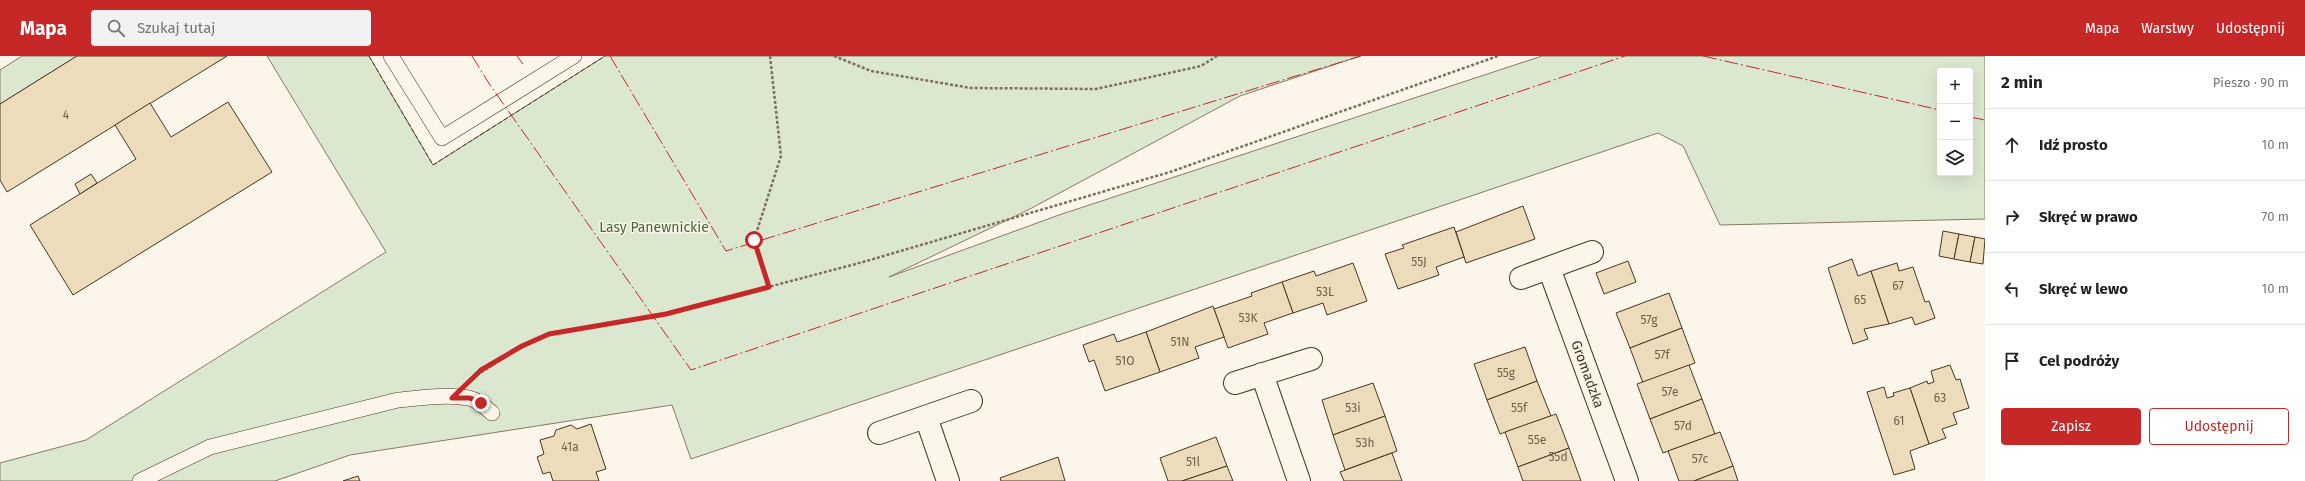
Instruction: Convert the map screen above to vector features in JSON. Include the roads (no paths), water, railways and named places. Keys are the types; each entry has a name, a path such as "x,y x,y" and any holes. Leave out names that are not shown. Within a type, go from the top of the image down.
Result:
{"street":[{"path":"1521,278 1592,252"},
{"name":"Gromadzka","path":"1549,268 1627,481"},
{"path":"1235,383 1311,359"},
{"path":"1262,374 1299,481"},
{"path":"879,433 972,402"},
{"path":"926,417 948,481"}],"lane":[{"path":"391,56 442,138 574,56"},
{"path":"140,481 210,447 236,439 398,400 427,397 470,398 481,403 492,413"}],"park label":[{"name":"Lasy Panewnickie","path":"654,227"}]}
